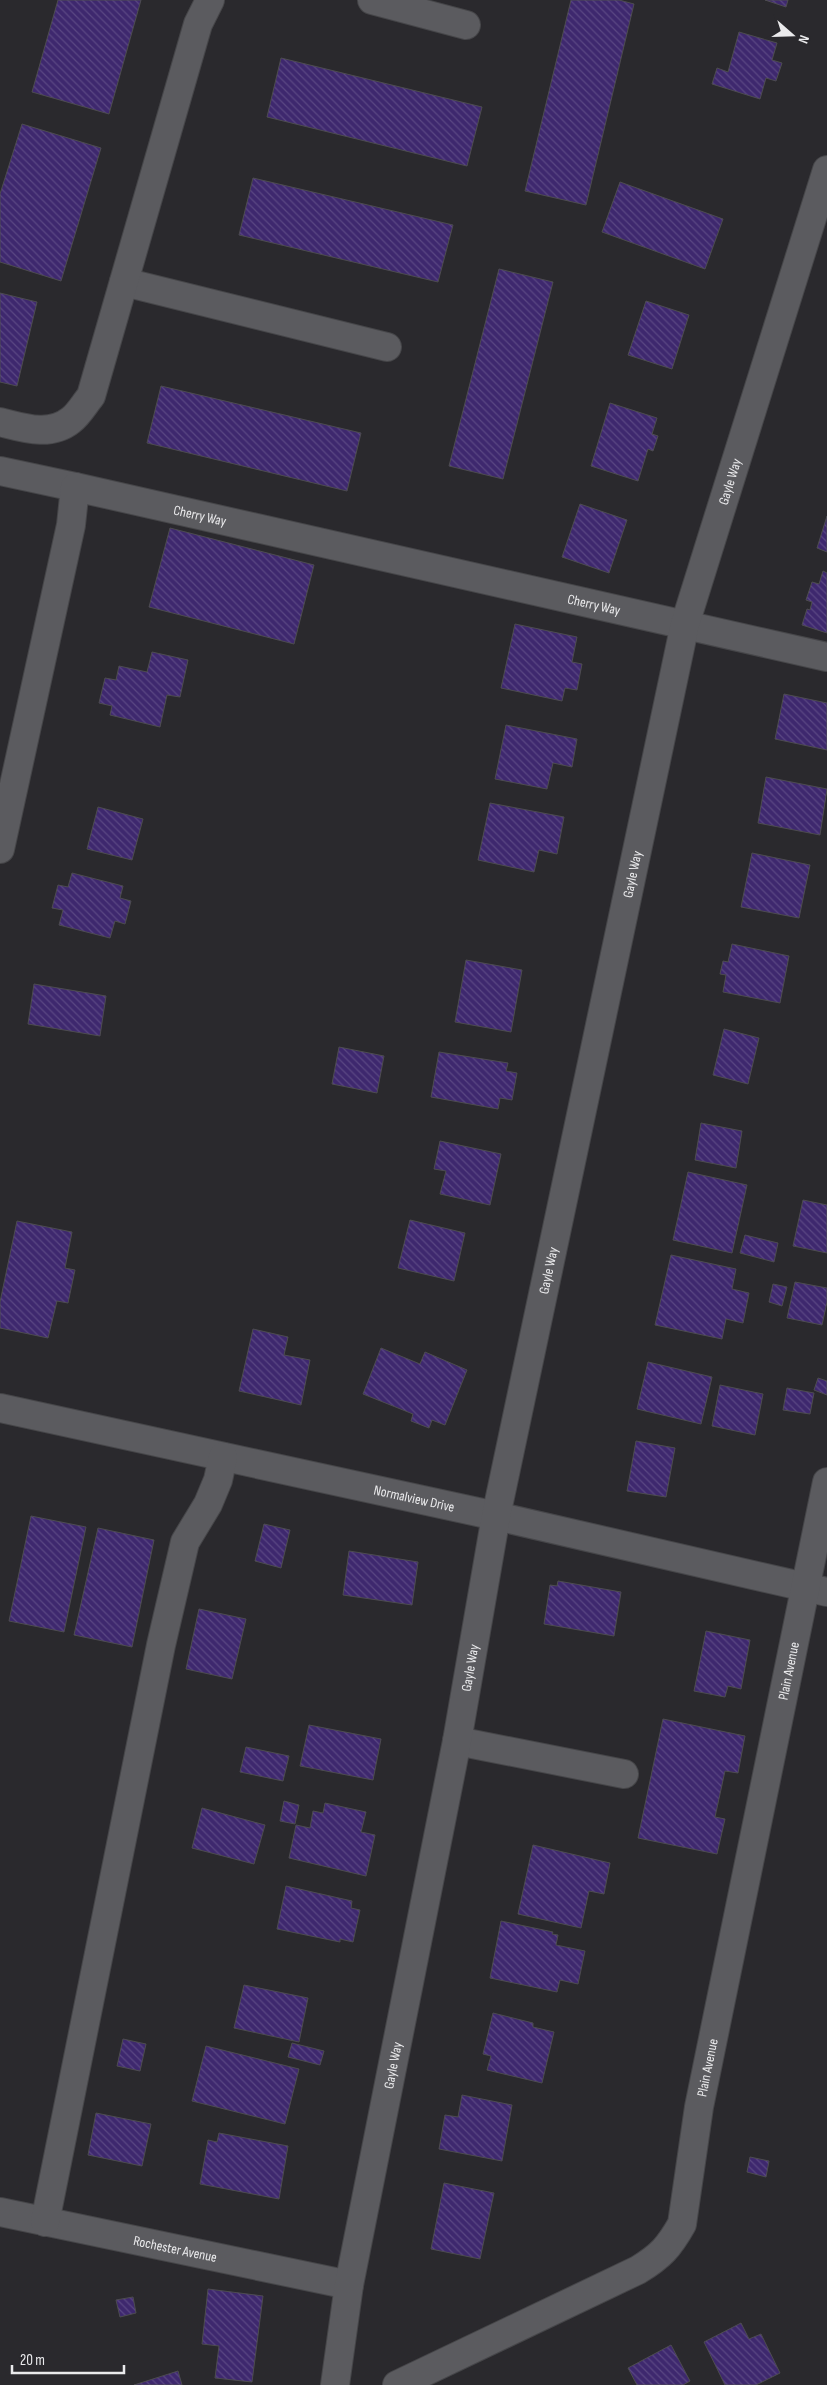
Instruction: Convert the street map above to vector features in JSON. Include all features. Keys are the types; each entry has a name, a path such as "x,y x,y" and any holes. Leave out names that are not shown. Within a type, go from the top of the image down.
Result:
{"street":[{"path":"0,422 28,429 49,430 71,420 91,396 198,24 210,0"},
{"path":"372,0 466,25"},
{"name":"Gayle Way","path":"335,2385 349,2284 458,1741 496,1516 685,624 827,170"},
{"path":"124,282 387,347"},
{"name":"Cherry Way","path":"0,471 827,657"},
{"path":"0,850 71,525 75,487"},
{"name":"Normalview Drive","path":"0,1408 496,1516 816,1590"},
{"path":"45,2222 160,1655 185,1542 208,1504 218,1480 223,1457"},
{"name":"Plain Avenue","path":"397,2385 638,2270 659,2257 673,2240 682,2224 699,2107 816,1590 827,1482"},
{"path":"458,1741 624,1774"},
{"name":"Rochester Avenue","path":"0,2212 349,2284"}],"building":[{"path":"58,0 141,0 109,114 32,92"},
{"path":"571,0 619,0 634,4 586,205 525,191"},
{"path":"765,0 788,0 786,7"},
{"path":"739,32 777,43 772,60 782,63 776,81 766,78 760,99 712,84 717,68 728,72"},
{"path":"281,58 482,107 467,166 267,117"},
{"path":"22,124 101,148 61,281 0,262 0,194"},
{"path":"253,178 453,225 438,282 239,235"},
{"path":"620,182 723,219 705,269 602,232"},
{"path":"499,269 553,282 503,479 449,466"},
{"path":"0,293 37,302 17,386 0,382"},
{"path":"646,301 689,315 672,369 628,355"},
{"path":"161,386 361,433 347,491 147,443"},
{"path":"610,403 657,418 652,434 658,436 653,451 648,449 638,481 591,466"},
{"path":"580,504 627,520 609,573 562,557"},
{"path":"827,516 827,552 817,548"},
{"path":"170,528 314,565 294,644 149,607"},
{"path":"823,571 827,573 827,633 802,625 807,609 810,610 812,602 806,600 812,582 819,584"},
{"path":"515,624 577,637 572,662 582,664 577,690 565,688 562,701 501,688"},
{"path":"152,652 188,660 180,697 167,695 160,727 110,715 112,706 99,703 105,678 116,680 119,666 147,672"},
{"path":"784,694 827,703 827,750 775,739"},
{"path":"506,725 577,739 572,767 553,763 547,789 495,779"},
{"path":"766,777 827,789 820,835 758,823"},
{"path":"490,803 564,817 557,854 539,850 534,872 478,860"},
{"path":"98,807 143,819 132,860 87,849"},
{"path":"752,853 810,865 799,918 741,907"},
{"path":"72,873 123,886 120,898 131,901 125,924 115,921 110,938 59,925 63,910 52,908 58,885 68,887"},
{"path":"732,944 789,956 780,1003 723,992 726,975 720,974 723,961 728,962"},
{"path":"466,960 522,970 511,1032 455,1022"},
{"path":"34,984 106,996 100,1036 28,1024"},
{"path":"724,1029 759,1038 748,1084 713,1075"},
{"path":"339,1047 384,1056 377,1093 332,1084"},
{"path":"439,1052 508,1063 506,1071 517,1073 512,1100 500,1098 498,1109 431,1097"},
{"path":"701,1123 742,1131 736,1168 695,1160"},
{"path":"440,1141 501,1154 490,1205 440,1194 446,1171 434,1169"},
{"path":"688,1172 747,1185 732,1253 673,1240"},
{"path":"803,1200 827,1205 827,1253 793,1246"},
{"path":"410,1220 465,1233 454,1281 398,1268"},
{"path":"17,1221 72,1232 65,1268 75,1270 68,1303 57,1301 48,1338 0,1328 0,1302"},
{"path":"745,1235 778,1243 774,1262 740,1253"},
{"path":"671,1255 736,1269 732,1289 749,1293 743,1323 726,1319 722,1339 655,1325"},
{"path":"795,1282 827,1288 827,1302 822,1325 787,1318"},
{"path":"773,1284 787,1287 782,1306 769,1302"},
{"path":"253,1329 288,1337 284,1355 310,1360 301,1405 239,1391"},
{"path":"381,1348 420,1364 425,1352 467,1370 445,1425 432,1420 429,1428 411,1421 413,1414 363,1394"},
{"path":"648,1362 712,1377 701,1424 637,1409"},
{"path":"818,1378 827,1381 827,1395 814,1390"},
{"path":"720,1385 763,1394 755,1435 712,1426"},
{"path":"787,1388 814,1393 810,1414 783,1410"},
{"path":"636,1441 675,1448 666,1497 627,1491"},
{"path":"31,1516 86,1527 64,1632 9,1621"},
{"path":"264,1524 290,1530 281,1568 255,1561"},
{"path":"98,1528 154,1540 132,1647 74,1635"},
{"path":"349,1551 418,1562 412,1605 343,1595"},
{"path":"558,1581 621,1592 614,1636 544,1624 550,1585 557,1586"},
{"path":"199,1609 246,1619 232,1679 186,1669"},
{"path":"706,1631 750,1640 741,1689 728,1686 725,1697 694,1691"},
{"path":"663,1719 745,1736 738,1773 725,1771 715,1817 725,1819 717,1854 638,1838"},
{"path":"309,1725 381,1739 373,1780 300,1766"},
{"path":"246,1747 289,1756 283,1781 240,1772"},
{"path":"284,1801 299,1805 295,1824 280,1821"},
{"path":"325,1803 366,1812 361,1832 375,1835 366,1876 289,1858 296,1825 310,1828 313,1811 323,1813"},
{"path":"202,1808 265,1825 254,1864 192,1848"},
{"path":"533,1845 610,1863 604,1894 589,1891 581,1928 518,1914"},
{"path":"286,1886 352,1901 351,1908 360,1910 353,1942 340,1939 340,1942 277,1929"},
{"path":"501,1921 553,1932 552,1934 558,1935 556,1945 585,1951 578,1984 560,1980 557,1992 490,1978"},
{"path":"244,1985 308,1998 299,2042 234,2028"},
{"path":"493,2013 533,2023 533,2027 554,2032 542,2083 487,2070 491,2056 483,2054"},
{"path":"123,2039 146,2044 140,2071 117,2066"},
{"path":"292,2043 324,2051 320,2065 288,2057"},
{"path":"206,2046 299,2069 285,2124 192,2101"},
{"path":"462,2095 512,2105 502,2161 439,2149 445,2115 458,2117"},
{"path":"96,2113 151,2124 142,2166 88,2155"},
{"path":"219,2133 288,2146 279,2199 200,2184 208,2140 217,2142"},
{"path":"750,2157 769,2161 766,2177 747,2172"},
{"path":"444,2183 494,2193 480,2259 431,2249"},
{"path":"208,2289 263,2296 252,2382 215,2378 219,2346 202,2344"},
{"path":"133,2297 136,2313 120,2317 116,2300"},
{"path":"741,2323 749,2339 761,2334 780,2373 756,2385 725,2385 704,2342"},
{"path":"671,2345 690,2381 683,2385 637,2385 628,2368"},
{"path":"178,2371 182,2385 134,2385"}]}
